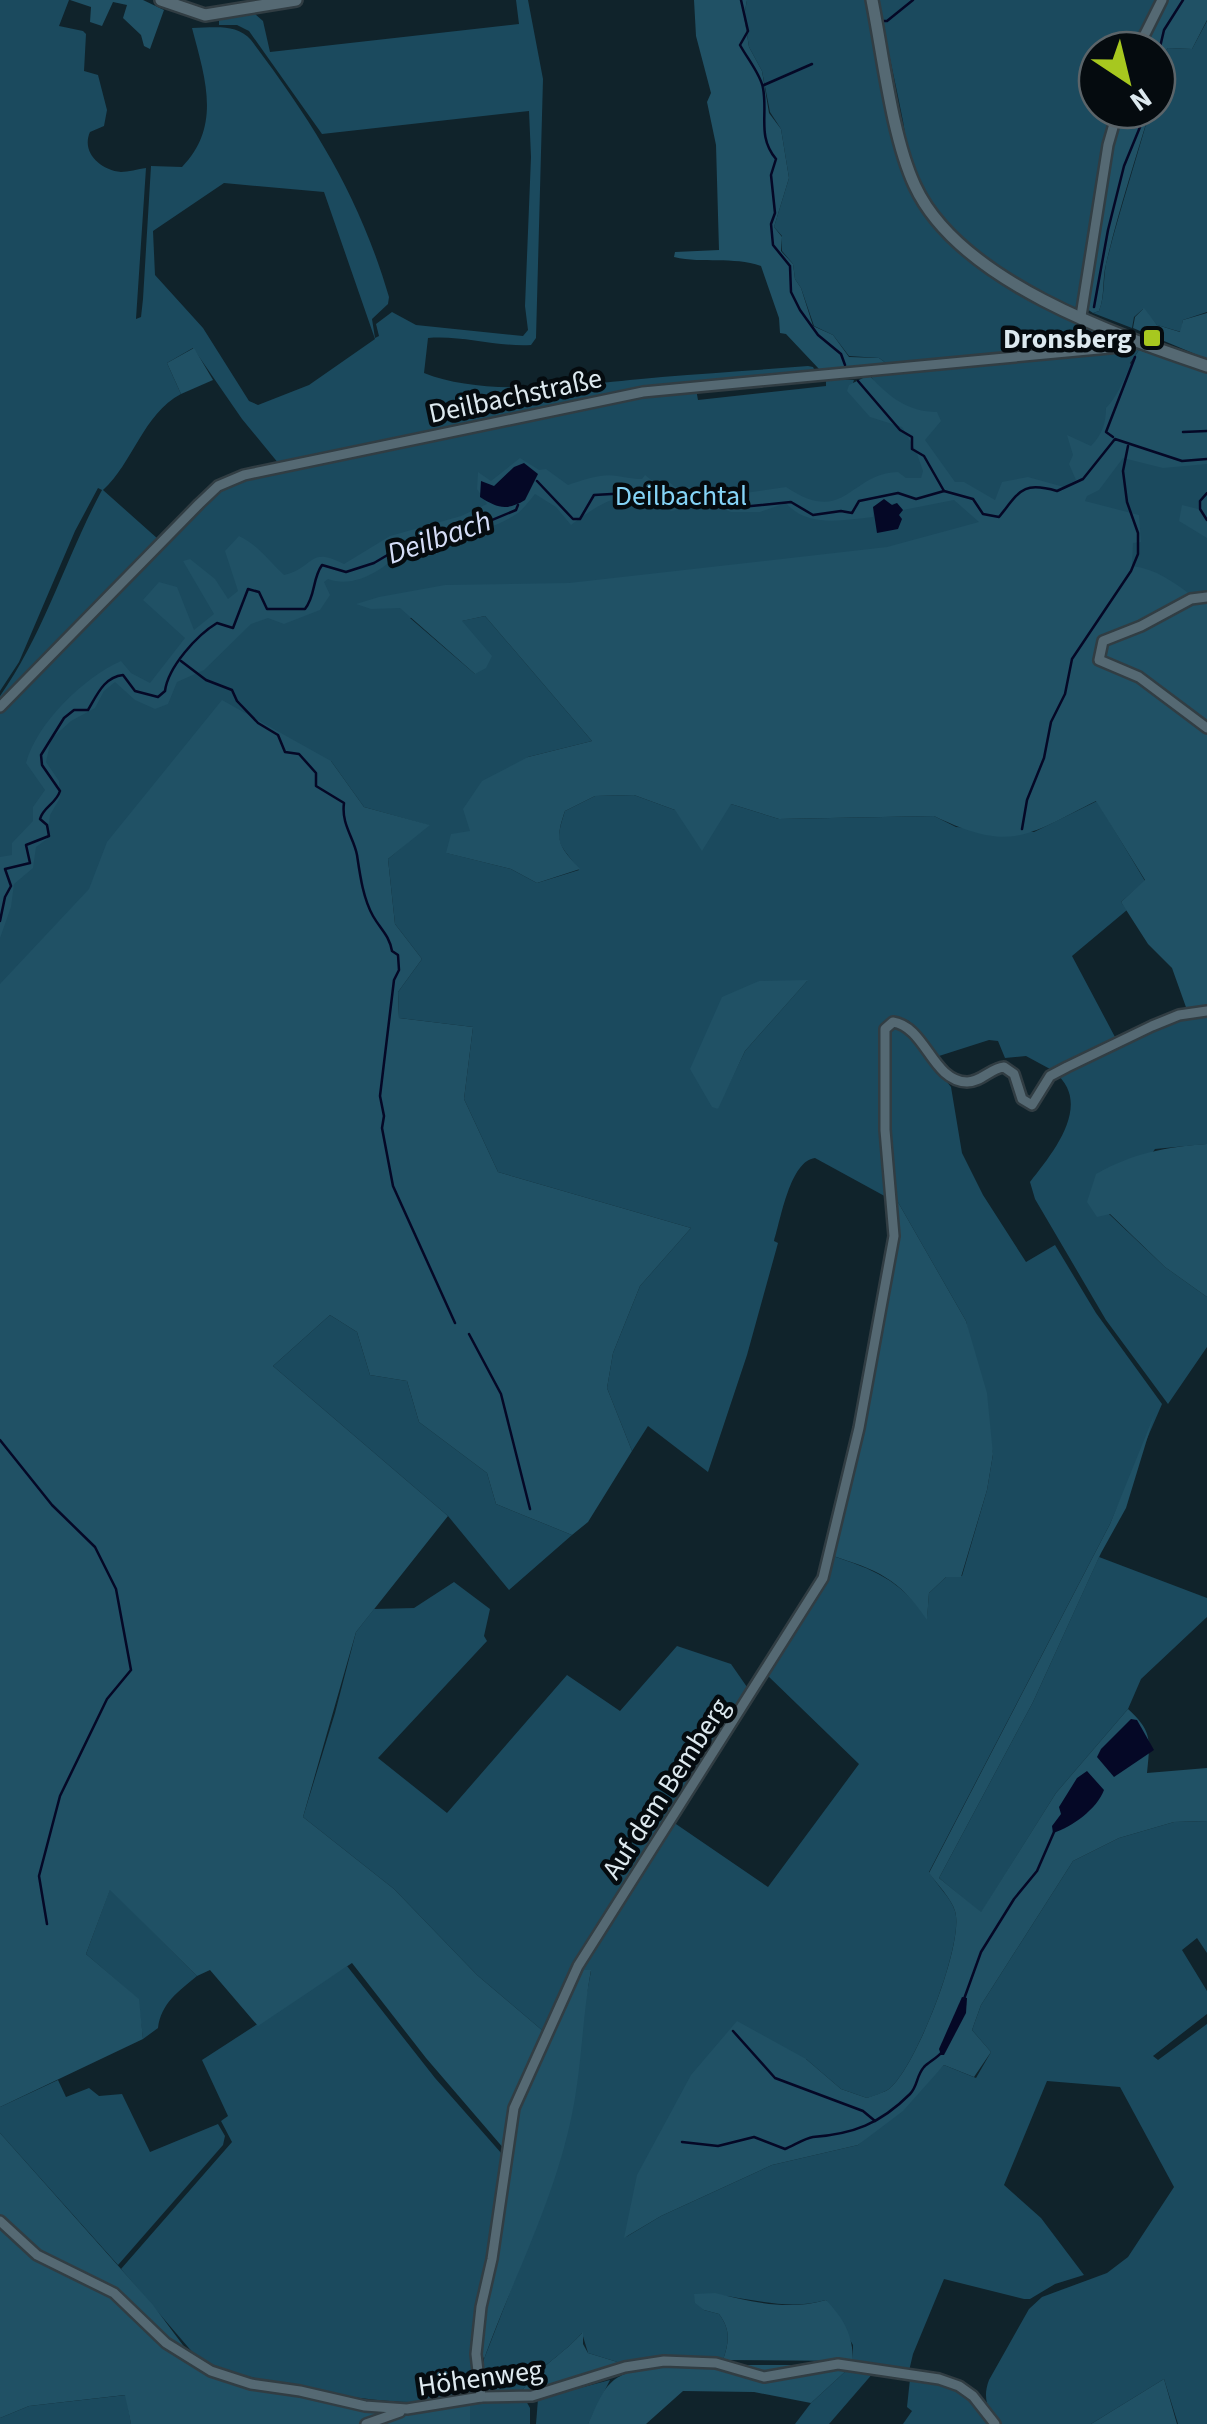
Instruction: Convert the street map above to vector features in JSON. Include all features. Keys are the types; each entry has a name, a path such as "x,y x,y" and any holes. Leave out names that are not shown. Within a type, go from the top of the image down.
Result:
{"main road":[{"path":"161,0 205,16 296,0"},
{"path":"872,0 910,175 925,204 960,243 1039,298 1132,341 1207,366"}],"street":[{"path":"1147,30 1162,0"},
{"path":"1082,316 1112,130"},
{"name":"Deilbachstraße","path":"0,708 199,504 218,486 244,475 643,392 1131,346 1132,341"},
{"path":"1207,597 1192,598 1103,641 1099,660 1139,677 1207,728"},
{"name":"Auf dem Bemberg","path":"481,2397 476,2354 481,2308 514,2108 578,1966 823,1578 859,1428 894,1236 885,1130 888,1079 883,1034 893,1022 906,1025 944,1070 962,1081 978,1079 1004,1067 1014,1074 1022,1099 1032,1104 1050,1076 1066,1067 1152,1026 1207,1011"},
{"name":"Höhenweg","path":"0,2221 37,2255 114,2294 166,2343 211,2371 252,2384 364,2406 407,2410 481,2397 532,2396 625,2368 664,2361 716,2363 764,2376 838,2364 923,2376 959,2386 973,2396 995,2424"},
{"path":"366,2424 407,2410"}],"green space":[{"path":"0,0 69,0 59,26 86,34 84,71 98,75 107,110 104,126 90,132 90,153 113,171 146,168 136,319 141,317 143,299 151,166 182,167 202,135 206,118 205,83 192,28 224,28 251,40 295,101 349,193 389,297 388,304 372,319 375,338 379,336 376,324 392,312 416,325 523,336 528,330 525,306 529,111 322,134 249,31 237,25 219,25 219,20 255,14 263,21 270,52 519,24 516,0 528,0 543,79 536,338 531,345 518,345 428,338 424,373 450,381 510,387 808,366 815,371 609,393 279,464 193,348 167,363 181,394 157,414 103,490 158,539 0,702 102,490 98,488 75,531 19,662 0,691","holes":["224,183 324,192 375,339 309,385 258,405 249,401 203,328 155,275 153,231"]},
{"path":"70,0 143,0 164,10 150,49 123,18 127,5 113,2 102,26 90,22 91,7"},
{"path":"694,0 747,0 744,16 749,47 762,71 769,113 781,129 789,178 774,227 782,237 781,251 793,264 813,326 833,335 849,357 879,358 890,366 819,369 786,334 780,333 779,318 761,266 674,257 675,252 719,250 716,145 707,102 711,93 696,36"},
{"path":"747,0 868,0 907,175 959,246 1117,336 1115,344 890,366 879,358 849,356 833,335 814,326 793,264 782,251 782,236 774,227 789,178 781,129 770,112 762,71 749,47 744,16"},
{"path":"877,0 1158,0 1144,30 1077,30 1077,130 1110,130 1077,311 1006,273 943,219 915,174"},
{"path":"1164,0 1207,0 1207,20 1192,49 1177,48 1177,30 1150,30"},
{"path":"1207,21 1207,312 1183,320 1181,332 1157,325 1143,309 1134,317 1132,328 1093,313 1101,305 1106,264 1144,130 1177,130 1177,48 1192,49"},
{"path":"1117,130 1144,130 1111,245 1101,305 1093,313 1087,309"},
{"path":"1144,308 1157,325 1180,332 1183,320 1207,313 1207,359 1133,328 1135,317"},
{"path":"194,348 213,380 181,394 167,363"},
{"name":"Deilbachtal","path":"1139,350 1130,363 1207,454 1207,599 1195,600 980,534 410,618 475,674 461,621 485,616 592,741 528,757 471,831 447,853 511,869 537,883 579,870 560,844 559,831 565,811 595,796 634,795 675,810 731,804 779,819 934,816 956,827 1034,832 1097,801 1145,881 1121,902 1127,910 1072,956 1115,1037 1050,1069 1026,1056 1005,1058 998,1041 989,1040 939,1056 909,1021 897,1016 883,1022 880,1035 890,1199 815,1158 799,1169 783,1206 774,1241 778,1243 747,1355 708,1472 648,1426 632,1451 607,1388 613,1353 640,1286 691,1228 498,1172 464,1099 473,1027 399,1018 398,992 422,959 395,924 388,859 428,825 364,807 331,761 99,877 0,1006 0,713 201,507 221,490 245,480 646,396 696,389 698,400 826,386 826,379 874,381 870,375","holes":["759,981 807,981 745,1051 717,1109"]},
{"name":"Deilbachtal","path":"1139,350 1207,373 1207,464 1163,468 1123,458 1099,490 1085,501 1139,515 1141,542 1133,543 1132,566 1157,573 1192,596 1207,594 1207,1007 1187,1010 1172,968 1148,944 1121,902 1145,880 1096,801 1034,831 1001,837 934,816 779,819 731,804 702,851 675,810 634,795 595,796 565,811 560,830 563,849 580,869 537,883 511,869 446,853 451,834 470,831 463,809 482,781 528,757 592,741 485,616 462,621 492,656 486,668 475,674 400,608 371,609 356,604 445,585 569,583 887,547 979,522 954,500 903,510 897,503 873,507 873,517 826,520 804,516 786,503 760,512 731,512 709,503 671,511 631,496 608,502 571,525 556,507 535,494 518,513 493,526 462,534 445,532 439,545 426,548 406,544 382,568 361,579 328,579 324,582 330,595 320,610 284,624 268,618 251,624 204,670 177,682 168,704 155,709 135,700 115,682 104,691 95,708 71,721 51,739 46,762 59,781 60,798 50,815 47,839 36,847 33,868 14,884 0,938 0,857 12,855 12,843 33,821 33,807 45,790 26,763 32,748 63,703 92,678 121,661 131,673 150,683 185,638 143,600 159,582 177,587 194,630 214,614 183,561 190,559 215,579 228,599 238,591 225,551 239,536 284,575 317,557 344,564 390,536 461,516 487,504 477,489 478,472 491,481 520,458 539,470 546,469 568,485 599,476 642,479 645,475 655,483 668,481 675,487 708,487 738,494 786,487 822,502 835,500 882,475 898,472 906,478 921,478 923,471 916,451 902,427 870,417 847,391 849,385 869,375 900,402 937,412 941,421 925,440 955,482 964,482 995,500 1002,482 1028,477 1064,487 1076,480 1069,464 1073,455 1067,435 1091,446 1095,442 1103,428 1106,408"},
{"path":"1207,493 1207,538 1179,521 1182,505 1198,509 1199,500"},
{"path":"222,700 331,761 364,807 430,825 388,859 395,924 422,959 398,992 399,1018 473,1027 464,1099 498,1172 691,1228 640,1286 613,1353 607,1388 632,1451 588,1522 572,1535 496,1504 487,1473 419,1422 407,1381 370,1375 357,1332 330,1315 273,1366 448,1516 356,1632 303,1817 394,1889 477,1975 543,2031 556,2027 581,1970 591,1970 565,2146 484,2359 484,2290 505,2150 352,1963 258,2026 210,1970 197,1976 110,1890 86,1954 139,1999 143,2039 0,2107 0,984 89,889 107,842"},
{"path":"808,980 745,1051 718,1109 712,1107 690,1069 722,997 759,981"},
{"path":"1207,1012 1207,1144 1155,1149 1109,1214 1165,1267 1207,1297 1207,1347 1168,1404 1106,1320 1035,1199 1030,1182 1058,1143 1070,1113 1065,1084 1054,1072 1152,1025"},
{"path":"903,1026 951,1087 962,1153 983,1195 1026,1262 1055,1245 1096,1313 1162,1404 1110,1524 929,1872 955,1911 953,1949 936,2004 900,2077 889,2089 867,2098 841,2089 806,2059 626,2237 661,2216 772,2165 858,2145 944,2065 976,2078 991,2052 972,2030 981,2005 1073,1861 1119,1838 1174,1822 1207,1821 1207,1953 1197,1938 1182,1950 1207,1991 1207,2014 1153,2056 1158,2060 1207,2024 1207,2424 1178,2424 1164,2379 1091,2424 998,2424 989,2408 989,2380 1029,2309 1042,2297 1107,2273 1128,2257 1174,2187 1120,2087 1047,2081 1004,2185 1041,2218 1084,2275 1055,2284 1030,2299 944,2279 909,2371 853,2361 853,2345 826,2300 777,2304 695,2294 704,2310 719,2314 726,2325 728,2342 723,2360 652,2357 624,2364 588,2353 582,2333 522,2391 495,2394 486,2390 483,2380 484,2359 549,2192 591,1971 580,1970 673,1822 768,1887 859,1764 767,1675 807,1608 830,1555 884,1577 906,1593 927,1617 929,1593 946,1577 962,1576 987,1490 993,1454 966,1321 895,1197 887,1130 887,1030"},
{"path":"1207,1144 1207,1297 1165,1267 1110,1214 1097,1217 1087,1202 1096,1174 1110,1167 1150,1152"},
{"path":"895,1197 966,1321 987,1393 993,1454 987,1490 961,1577 946,1577 929,1593 927,1620 907,1594 886,1577 830,1555 897,1237"},
{"path":"330,1315 357,1332 370,1375 407,1381 419,1422 487,1473 496,1504 572,1535 509,1590 448,1516 273,1366"},
{"path":"1155,1413 1126,1508 1101,1553 1033,1702 939,1878 981,1912 1056,1793 1128,1709 1142,1724 1148,1738 1147,1773 1207,1768 1207,1821 1174,1822 1119,1838 1073,1861 981,2005 972,2030 991,2052 974,2077 944,2065 903,2111 858,2145 772,2165 661,2216 624,2238 637,2175 691,2075 737,2021 806,2059 841,2089 867,2098 889,2089 900,2077 936,2004 953,1950 955,1911 929,1873 1110,1524"},
{"path":"1099,1557 1207,1598 1207,1617 1141,1679 1128,1709 1056,1793 981,1913 939,1878 1033,1702"},
{"path":"454,1582 490,1609 484,1636 487,1641 378,1758 447,1813 567,1675 620,1711 677,1646 731,1664 747,1687 744,1702 619,1895 543,2031 477,1975 394,1889 303,1817 356,1632 374,1609 414,1608"},
{"path":"110,1889 197,1976 172,1998 158,2028 143,2039 138,1999 86,1954"},
{"path":"347,1966 435,2078 502,2154 475,2313 477,2389 457,2399 386,2401 343,2396 258,2379 200,2361 121,2269 232,2142 221,2121 228,2116 202,2060"},
{"path":"58,2080 66,2097 89,2088 99,2096 122,2094 150,2152 218,2124 225,2136 223,2145 118,2265 0,2133 0,2107"},
{"path":"0,2133 153,2305 203,2372 384,2412 416,2413 470,2403 470,2424 131,2424 125,2395 29,2406 0,2418"},
{"path":"715,2293 784,2305 826,2300 846,2328 853,2361 723,2360 726,2325 719,2314 695,2303 694,2294"},
{"path":"583,2332 588,2353 624,2364 543,2389 522,2391 536,2375"},
{"path":"654,2365 848,2369 811,2403 754,2392 683,2391 646,2424 588,2424 611,2383 627,2373"},
{"path":"848,2369 874,2372 829,2424 795,2424 811,2403"},
{"path":"910,2379 956,2390 990,2424 903,2424 912,2411 907,2407"},
{"path":"1164,2379 1177,2424 1091,2424"},
{"path":"610,2380 588,2424 536,2424 538,2399"},
{"path":"126,2395 131,2424 0,2424 0,2418 29,2406"},
{"path":"525,2399 530,2408 530,2424 470,2424 470,2403"}],"shaded area":[{"path":"524,463 538,474 525,500 502,507 480,497 481,481 494,486"},
{"path":"884,499 892,505 897,503 903,510 899,515 902,519 898,529 877,533 873,507"},
{"path":"1131,1719 1137,1720 1154,1750 1114,1777 1097,1757"},
{"path":"1087,1771 1104,1790 1101,1797 1083,1816 1053,1833 1052,1826 1061,1814 1059,1807 1077,1778"},
{"path":"962,1997 967,1998 966,2013 941,2055 939,2049"}],"waterway":[{"path":"741,0 748,31 740,45 762,83 765,134 776,159 771,175 773,245 790,266 791,292 800,310 818,335 841,354 845,365"},
{"path":"883,21 913,0"},
{"path":"1164,30 1183,0"},
{"path":"764,85 812,64"},
{"path":"1094,307 1124,166 1139,130"},
{"path":"1113,437 1106,432 1135,357"},
{"path":"858,381 900,430 912,437 912,449 924,456 944,491"},
{"path":"1183,432 1207,431"},
{"name":"Deilbach","path":"537,481 573,519 580,519 594,495 647,492 664,503 687,507 697,498 731,508 791,502 813,515 852,513 859,501 898,493 916,499 944,491 973,499 983,514 999,517 1029,488 1057,491 1083,479 1115,439 1182,461 1207,459"},
{"path":"1022,829 1027,800 1044,758 1051,722 1065,694 1072,659 1131,571 1138,554 1138,533 1127,502 1123,471 1128,446"},
{"name":"Deilbach","path":"1207,493 1200,501 1207,520"},
{"name":"Deilbach","path":"0,921 11,886 5,869 30,863 26,845 49,836 47,825 40,819 60,791 42,765 41,755 64,718 74,710 88,710 106,683 123,675 135,691 158,697 165,691 177,662 201,635 217,623 233,628 248,589 259,592 267,609 305,609 322,565 346,572 374,563 401,547 456,535 516,510 518,505"},
{"path":"181,661 206,680 232,690 258,723 278,735 285,752 299,754 316,773 316,786 344,803 344,818 367,902 392,951 398,955 380,1096 393,1186 455,1323"},
{"path":"469,1334 501,1394 530,1509"},
{"path":"0,1440 52,1505 95,1547 116,1589 131,1670 107,1699 60,1796 39,1876 47,1924"},
{"path":"964,1999 981,1952 1037,1871 1054,1832"},
{"path":"733,2031 775,2078 863,2111 875,2121"},
{"path":"682,2142 718,2146 754,2137 785,2149 810,2138 853,2130 877,2120 899,2104 913,2091 924,2067 942,2052"}],"place":[{"name":"Dronsberg","path":"1152,338"}]}
